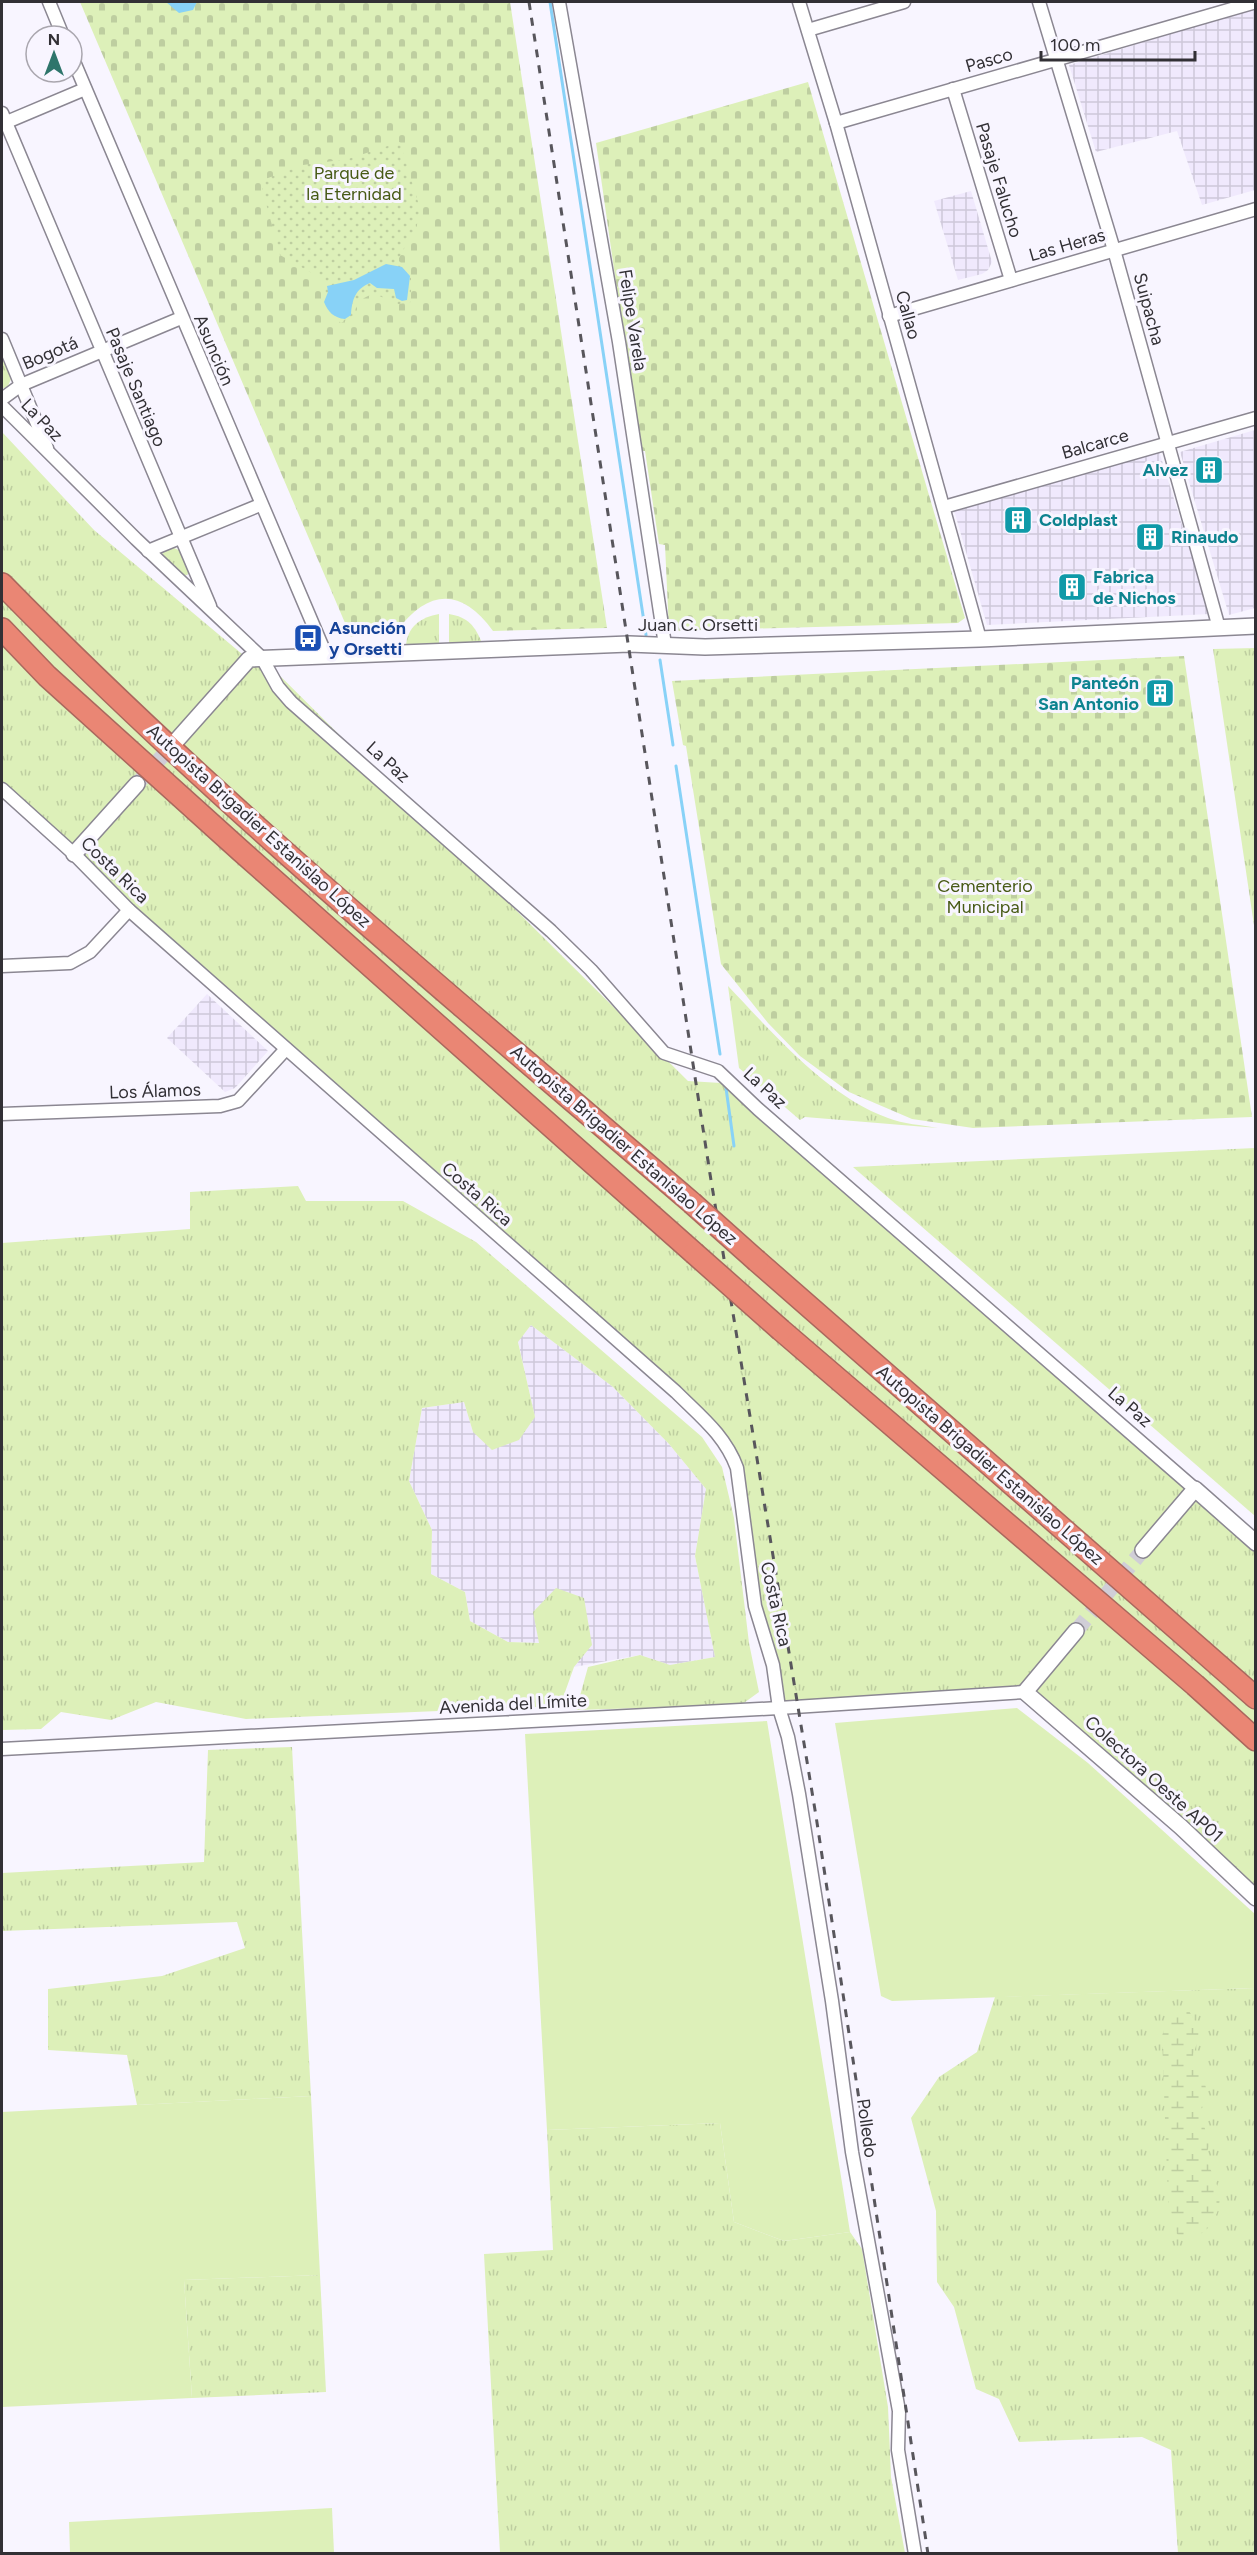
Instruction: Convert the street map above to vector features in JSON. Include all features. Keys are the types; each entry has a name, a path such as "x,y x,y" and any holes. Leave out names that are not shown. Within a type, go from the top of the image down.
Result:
{"highway":[{"name":"Autopista Brigadier Estanislao López","path":"2,584 67,651 257,828 692,1203 1256,1698"},
{"name":"Autopista Brigadier Estanislao López","path":"2,629 47,676 241,851 694,1253 1256,1740"}],"street":[{"path":"49,2 58,24"},
{"name":"Felipe Varela","path":"559,2 619,342 665,645"},
{"name":"Callao","path":"799,2 837,123 980,639"},
{"path":"807,30 904,2"},
{"name":"Suipacha","path":"1039,2 1114,250 1218,628"},
{"name":"Pasco","path":"837,123 1256,2"},
{"name":"Asunción","path":"83,84 326,656"},
{"path":"3,120 85,89"},
{"name":"Pasaje Falucho","path":"953,89 1011,280"},
{"name":"Pasaje Santiago","path":"3,120 212,610 262,658"},
{"name":"Las Heras","path":"889,316 1256,209"},
{"name":"Bogotá","path":"2,399 21,385 181,318"},
{"path":"2,339 51,456"},
{"name":"La Paz","path":"2,406 148,551 212,610"},
{"name":"Balcarce","path":"944,507 1166,441 1256,418"},
{"path":"148,551 260,505"},
{"name":"Juan C. Orsetti","path":"177,740 249,659 629,644 705,647 980,639 1253,625"},
{"name":"La Paz","path":"262,658 278,687 291,702 551,931 591,970 664,1053 718,1071 784,1132 1256,1543"},
{"path":"74,854 136,784"},
{"name":"Costa Rica","path":"2,789 74,854 129,910 676,1392 721,1436 737,1468 755,1606 773,1665 779,1708"},
{"path":"2,966 69,963 90,952 129,910"},
{"name":"Los Álamos","path":"2,1114 220,1106 238,1101 286,1049"},
{"path":"1143,1550 1195,1489"},
{"path":"1025,1692 1076,1630"},
{"name":"Avenida del Límite","path":"2,1749 779,1708 1025,1692"},
{"name":"Colectora Oeste AP01","path":"1025,1692 1181,1827 1256,1898"},
{"name":"Polledo","path":"779,1708 788,1737 799,1794 832,2001 852,2152 899,2411 898,2450 915,2553"}],"shaded area":[{"path":"1255,8 1255,190 1202,205 1177,131 1096,152 1069,65"},
{"path":"971,191 992,262 988,270 982,274 958,280 934,201"},
{"path":"1255,430 1255,608 1229,615 1180,452"},
{"path":"1159,451 1210,614 987,625 954,510"},
{"path":"207,994 268,1051 235,1088 225,1092 167,1038"},
{"path":"531,1325 613,1387 669,1444 706,1489 695,1556 715,1657 670,1665 640,1655 574,1667 592,1644 508,1642 470,1621 465,1592 431,1574 432,1530 409,1481 422,1408 464,1402 473,1432 535,1417 518,1341"}],"green space":[{"name":"Parque de la Eternidad","path":"80,2 510,2 607,628 493,631 469,607 457,601 445,599 432,601 420,608 396,632 351,637"},
{"path":"808,82 965,618 958,623 669,631 665,545 659,544 645,451 640,451 596,143"},
{"path":"400,142 422,215 398,260 411,273 411,302 393,305 381,297 369,296 360,302 354,315 341,323 324,307 324,280 280,255 260,181 303,165 348,159"},
{"path":"2,352 11,379 8,386 2,389"},
{"path":"2,432 94,530 248,659 262,658 688,1081 721,1083 758,1109 1255,1543 1255,1898 1025,1692 779,1708 737,1468 721,1436 2,789"},
{"path":"172,547 181,551 189,572 187,575 184,576 162,556 163,552"},
{"path":"439,614 439,644 406,646 409,633 416,624"},
{"path":"449,614 461,617 470,623 482,643 449,644"},
{"path":"1256,648 1255,932 1213,649"},
{"name":"Cementerio Municipal","path":"1184,656 1252,1117 973,1128 912,1119 849,1092 800,1056 768,1023 721,964 686,746 683,745 672,681"},
{"path":"728,986 801,1061 843,1095 888,1118 938,1128 805,1117 800,1120 739,1068"},
{"path":"1255,1148 1255,1516 853,1167"},
{"path":"298,1186 306,1201 403,1201 476,1242 702,1437 722,1467 734,1518 749,1643 759,1692 741,1705 576,1710 588,1667 640,1655 670,1665 715,1657 695,1556 706,1489 669,1444 613,1387 531,1325 518,1342 535,1417 519,1440 492,1450 473,1432 464,1402 422,1408 409,1481 432,1530 431,1574 465,1592 470,1621 508,1642 539,1643 533,1612 556,1588 584,1598 592,1645 574,1667 560,1706 246,1719 156,1702 111,1720 61,1712 41,1729 2,1730 2,1243 190,1229 190,1192"},
{"path":"1017,1708 1088,1763 1255,1914 1255,1988 892,2001 881,1996 835,1723"},
{"path":"767,1721 850,2232 784,2241 734,2222 720,2123 547,2130 525,1734"},
{"path":"292,1747 311,2096 137,2105 127,2055 48,2050 48,1989 162,1976 245,1948 237,1922 2,1931 2,1873 204,1862 208,1750"},
{"path":"1255,1988 1255,2553 1178,2553 1171,2450 1142,2437 1019,2442 999,2399 976,2389 954,2307 937,2282 936,2211 911,2118 939,2077 977,2052 995,1997"},
{"path":"1172,2006 1187,2007 1198,2030 1198,2040 1193,2055 1206,2088 1200,2113 1210,2145 1207,2160 1219,2194 1216,2215 1207,2229 1195,2237 1184,2240 1177,2234 1168,2201 1162,2036"},
{"path":"311,2096 320,2275 184,2280 192,2398 2,2407 2,2112"},
{"path":"720,2123 734,2222 784,2241 850,2232 862,2249 888,2407 891,2477 905,2553 500,2553 484,2254 553,2250 547,2130"},
{"path":"320,2275 326,2392 192,2398 184,2280"},
{"path":"332,2508 334,2553 70,2553 69,2522"}],"water":[{"path":"166,2 197,2 193,10 179,13"},
{"path":"386,264 402,267 410,276 407,300 402,301 396,298 394,289 377,288 370,283 361,288 355,296 351,315 345,319 330,312 324,302 328,292 327,286 354,280"}],"waterway":[{"path":"550,2 646,635"},
{"path":"660,660 673,745"},
{"path":"676,766 720,1054"},
{"path":"726,1088 734,1146"}],"tunnel":[{"path":"137,784 177,740"},
{"path":"1076,1631 1143,1550"}],"railway":[{"path":"529,2 710,1174 816,1816 928,2554"}],"place":[{"name":"Alvez","path":"1209,470"},
{"name":"Coldplast","path":"1018,520"},
{"name":"Rinaudo","path":"1150,537"},
{"name":"Fabrica de Nichos","path":"1072,587"},
{"name":"Asunción y Orsetti","path":"308,638"},
{"name":"Panteón San Antonio","path":"1160,693"}]}
